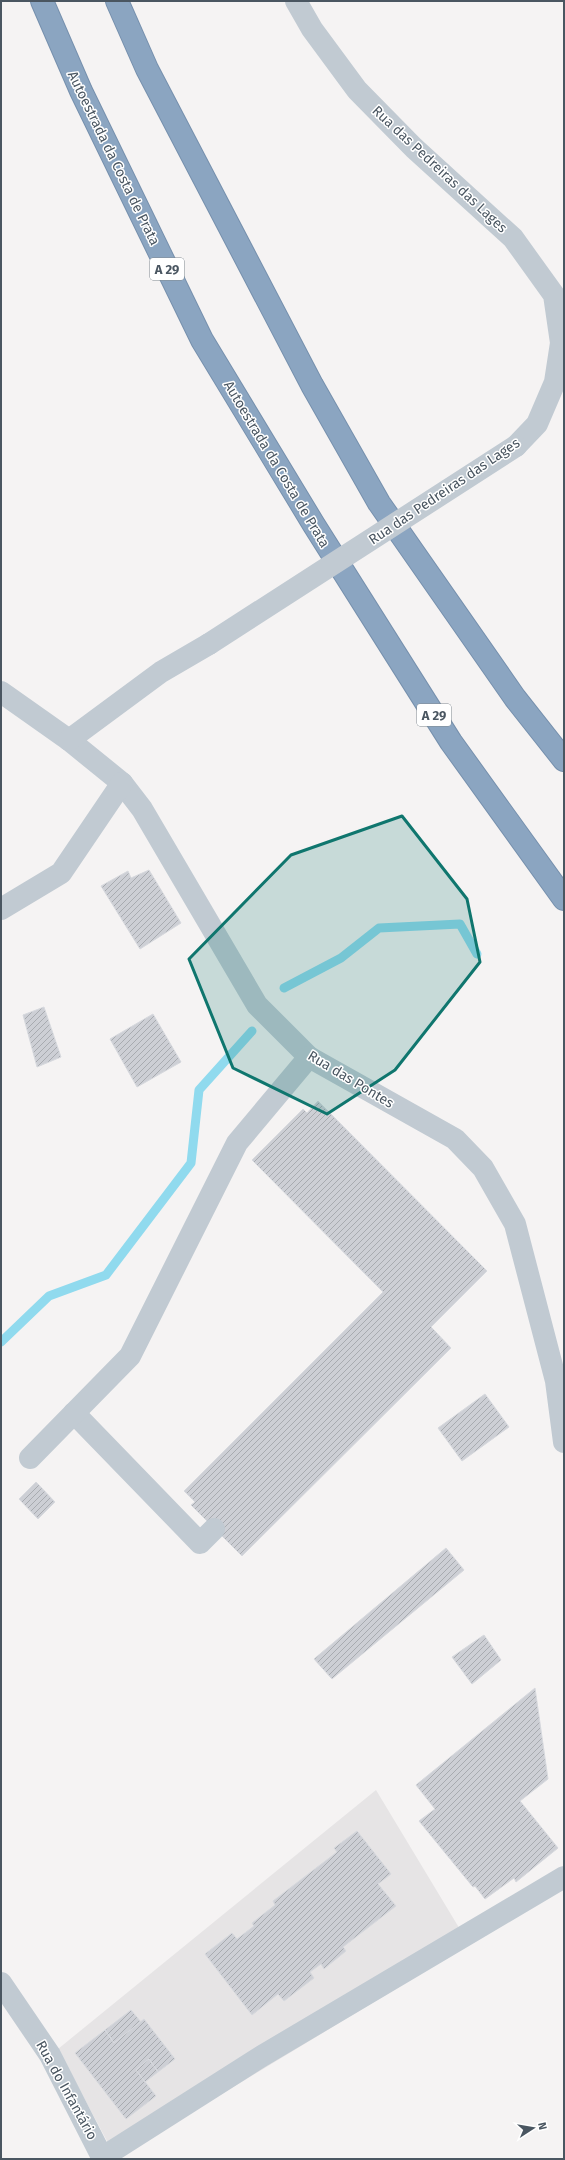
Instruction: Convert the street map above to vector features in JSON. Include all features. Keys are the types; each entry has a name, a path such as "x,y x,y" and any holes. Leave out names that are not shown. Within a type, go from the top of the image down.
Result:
{"highway":[{"name":"Autoestrada da Costa de Prata","path":"42,1 81,92 202,340 314,525 451,742 564,899"},
{"path":"118,1 147,69 304,371 380,503 515,698 564,760"}],"street":[{"name":"Rua das Pedreiras das Lages","path":"69,740 162,672 209,644 516,446 537,424 555,382 561,343 554,295 513,238 414,148 356,90 312,29 296,1"},
{"name":"Rua das Pontes","path":"1,692 69,740 122,783 142,809 257,1005 309,1057 455,1139 483,1168 515,1224 560,1380 564,1442"},
{"path":"1,909 61,873 122,783"},
{"path":"30,1458 130,1356 237,1143 309,1057"},
{"path":"74,1413 200,1543 214,1529"},
{"path":"103,2158 262,2056 564,1877"},
{"name":"Rua do Infantário","path":"1,1983 50,2055 103,2158"}],"highlighted area":[{"path":"402,816 467,899 480,962 395,1070 327,1114 233,1068 189,959 291,855"}],"shaded area":[{"path":"376,1790 461,1931 564,1887 116,2158 58,2049"}],"building":[{"path":"149,870 181,923 140,949 101,886 128,871 131,878"},
{"path":"44,1007 61,1057 37,1067 23,1015"},
{"path":"153,1014 181,1062 137,1087 110,1039"},
{"path":"318,1101 487,1271 431,1327 451,1348 242,1556 191,1505 195,1502 184,1491 383,1292 252,1160 303,1109 307,1113"},
{"path":"485,1394 509,1427 462,1461 438,1428"},
{"path":"36,1482 55,1502 38,1519 19,1499"},
{"path":"446,1548 464,1570 332,1679 314,1659"},
{"path":"484,1635 501,1660 472,1684 452,1657"},
{"path":"535,1688 548,1779 520,1801 558,1848 516,1882 514,1878 485,1899 475,1886 473,1887 419,1821 435,1809 416,1785"},
{"path":"357,1831 391,1874 378,1884 396,1906 343,1947 346,1951 324,1969 321,1964 310,1972 314,1978 284,2001 278,1994 252,2015 205,1954 232,1933 237,1939 254,1926 252,1923 275,1905 273,1901 337,1852 334,1848"},
{"path":"131,2010 141,2022 114,2043 105,2030"},
{"path":"144,2019 175,2059 158,2072 149,2059 136,2070 156,2096 126,2119 75,2053 105,2030 114,2043"},
{"path":"149,2059 158,2072 145,2082 136,2070"}],"waterway":[{"path":"284,988 341,958 379,928 460,924 477,954"},
{"path":"1,1342 49,1296 106,1275 191,1163 199,1090 252,1031"}]}
